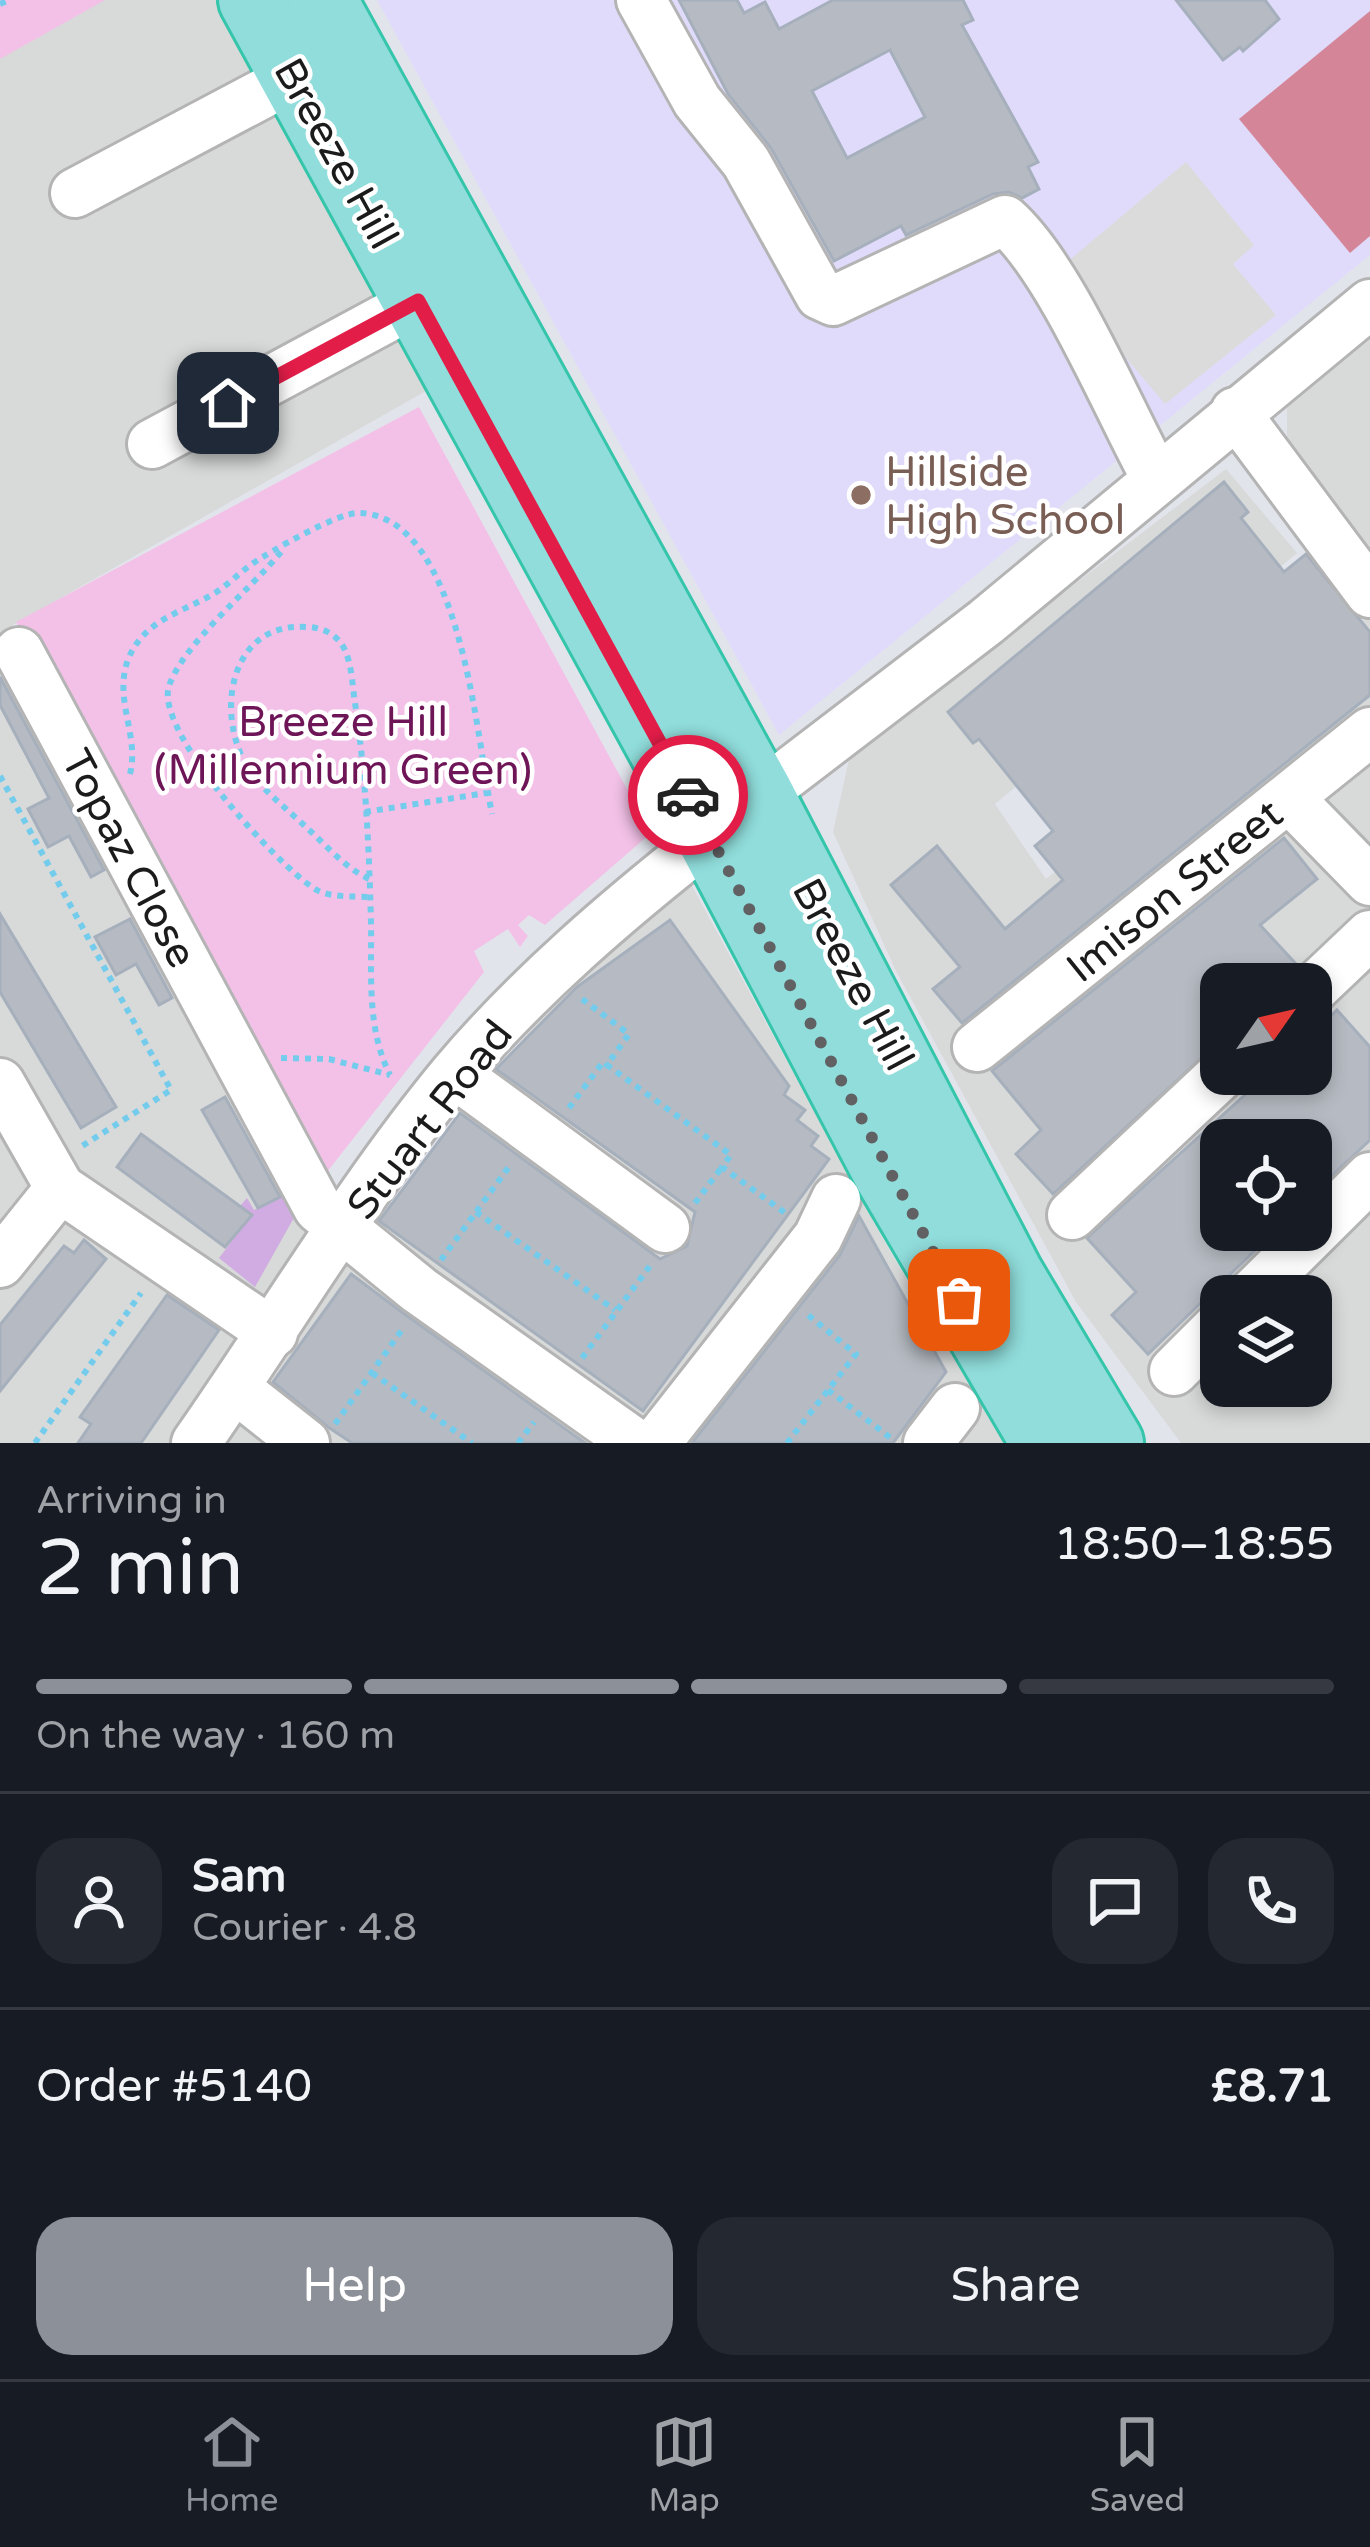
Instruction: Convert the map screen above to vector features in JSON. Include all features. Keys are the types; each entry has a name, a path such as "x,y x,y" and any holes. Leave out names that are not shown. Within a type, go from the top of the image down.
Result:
{"highway":[{"name":"Breeze Hill","path":"252,0 710,837 887,1173 1045,1443"},
{"name":"Breeze Hill","path":"323,0 760,795 1010,1275 1110,1443"}],"street":[{"path":"641,0 697,101 746,162 820,296 833,301 1005,220 1028,241 1156,478"},
{"path":"75,193 296,76"},
{"path":"152,444 418,301"},
{"path":"760,795 986,622 1370,304"},
{"path":"1234,412 1370,593"},
{"name":"Topaz Close","path":"19,652 233,1058 318,1208 423,1293 635,1443"},
{"name":"Imison Street","path":"976,1047 1370,732"},
{"path":"1289,798 1370,881"},
{"name":"Stuart Road","path":"196,1443 273,1333 312,1264 441,1092 550,976 633,898 710,837"},
{"path":"1332,971 1370,935"},
{"path":"0,1083 55,1178 273,1333"},
{"path":"441,1092 540,1136 668,1235"},
{"path":"1072,1215 1200,1095"},
{"path":"1271,1275 1370,1177"},
{"path":"0,1263 55,1178"},
{"path":"656,1443 777,1290 827,1218"},
{"path":"1174,1371 1200,1345"},
{"path":"235,1388 320,1434"}],"path":[{"path":"0,4 9,0"},
{"path":"127,785 134,758 122,681 132,650 156,623 327,521 362,513 379,518 412,542 444,593 460,635 492,814"},
{"path":"283,550 176,671 165,701 168,716 212,780 315,889 369,897"},
{"path":"369,879 341,860 271,793 241,753 232,708 236,667 244,650 279,629 316,627 341,642 360,731 369,879 373,1020 378,1051 390,1075"},
{"path":"0,776 171,1090 55,1178"},
{"path":"365,812 487,793"},
{"path":"550,976 629,1034 607,1064"},
{"path":"233,1058 328,1059 441,1092"},
{"path":"320,1434 372,1373 476,1212 603,1062 730,1155 560,1389"},
{"path":"722,1167 827,1218"},
{"path":"476,1212 616,1311"},
{"path":"35,1443 167,1256"},
{"path":"777,1290 856,1354 787,1443"},
{"path":"372,1373 472,1443"},
{"path":"828,1390 897,1443"}],"shaded area":[{"path":"0,0 222,0 433,387 13,625 345,1266 551,1003 691,884 886,1244 1004,1443 0,1443"},
{"name":"Hillside High School","path":"377,0 1370,0 1370,255 779,735"},
{"path":"1370,11 1370,236 1350,253 1239,119"},
{"path":"1186,162 1254,245 1233,264 1276,315 1165,404 1054,273"},
{"path":"1370,336 1370,549 1287,444 1287,405"},
{"path":"1226,469 1297,553 995,804 1046,879 1370,614 1370,1443 1181,1443 1076,1302 896,971 833,832 850,755"},
{"path":"292,1181 300,1207 255,1287 219,1258 245,1224 233,1214 247,1198 254,1210 281,1196 278,1188"}],"green space":[{"path":"0,0 105,0 0,59"},
{"name":"Breeze Hill (Millennium Green)","path":"419,407 651,833 545,925 529,915 518,925 528,936 520,947 508,929 474,951 484,972 316,1186 16,622"}],"building":[{"path":"679,0 737,0 744,13 765,2 779,29 833,0 963,0 973,20 962,25 1038,162 1028,167 1039,189 1022,198 1009,192 993,194 906,235 901,226 834,261 771,148 728,94","holes":["890,50 925,117 847,158 812,91"]},
{"path":"1176,0 1265,0 1279,19 1243,51 1240,47 1223,60"},
{"path":"1224,482 1248,512 1241,518 1284,572 1306,554 1370,632 1370,695 962,1023 933,989 960,967 891,885 937,846 1005,929 1063,880 1035,846 1053,831 979,739 973,743 948,712"},
{"path":"0,677 104,870 91,877 69,836 48,847 28,809 49,798 0,705"},
{"path":"1284,838 1317,879 1260,925 1295,963 1200,963 1200,1059 1053,1194 1016,1154 1041,1130 992,1071"},
{"path":"0,914 116,1107 81,1128 0,992"},
{"path":"130,919 172,998 159,1005 136,964 116,975 95,937"},
{"path":"670,920 789,1086 784,1095 805,1110 797,1120 818,1136 811,1146 829,1159 643,1411 379,1221 460,1113 660,1259 687,1246 695,1212 496,1069 577,987"},
{"path":"1337,1010 1370,1047 1370,1140 1332,1175 1332,1119 1218,1119 1245,1095 1332,1095 1332,1015"},
{"path":"225,1097 280,1197 258,1208 202,1110"},
{"path":"141,1134 252,1215 225,1247 117,1167"},
{"path":"1200,1136 1200,1251 1254,1251 1230,1275 1200,1275 1200,1304 1148,1354 1112,1315 1136,1292 1087,1238"},
{"path":"859,1216 946,1372 893,1443 692,1443 840,1255"},
{"path":"84,1240 106,1259 0,1391 0,1325 64,1246 74,1253"},
{"path":"351,1274 585,1443 352,1443 328,1427 273,1382"},
{"path":"167,1295 219,1330 141,1443 78,1443 91,1424 80,1417"}],"way so far":[{"path":"688,795 959,1300"}],"place":[{"name":"Hillside High School","path":"861,495"}],"route":[{"path":"228,403 418,301 688,795"}]}
